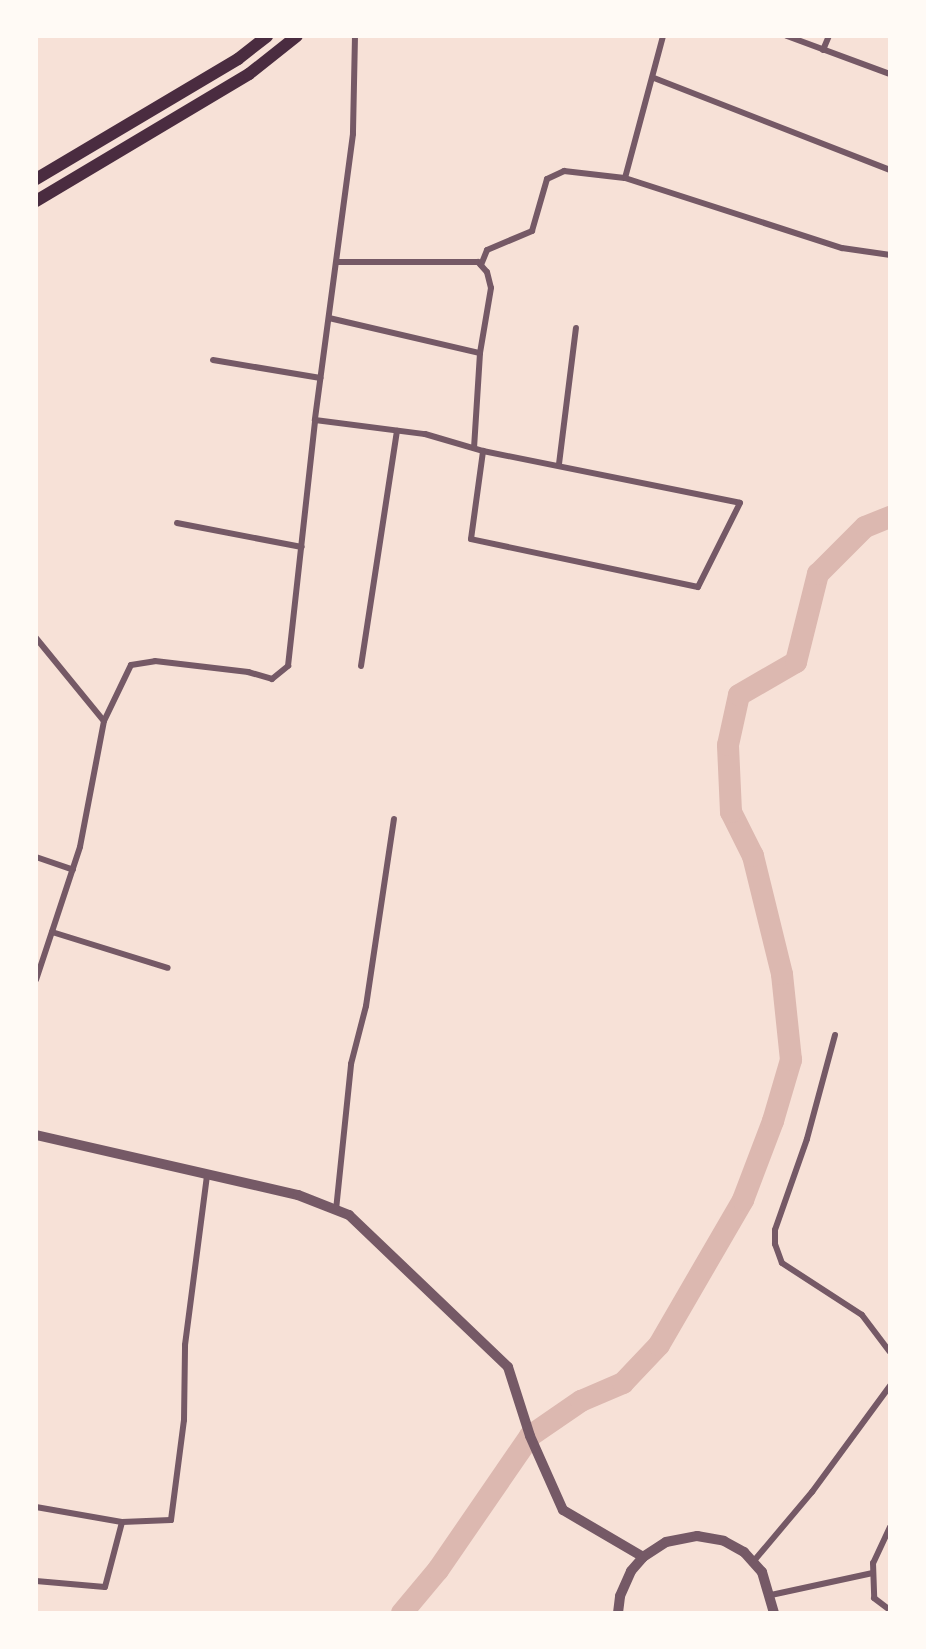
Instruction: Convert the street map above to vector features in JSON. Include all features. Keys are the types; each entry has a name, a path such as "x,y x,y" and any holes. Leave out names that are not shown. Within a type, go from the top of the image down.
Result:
{"main road":[{"path":"36,179 238,58 267,36"},
{"path":"36,201 249,74 297,36"}],"street":[{"path":"36,980 73,870 104,721 131,665 155,661 248,672 272,679 288,666 315,420 354,134 356,36"},
{"path":"625,178 654,78 663,36"},
{"path":"787,36 890,74"},
{"path":"823,50 829,36"},
{"path":"654,78 890,170"},
{"path":"481,266 487,250 532,231 547,179 564,171 625,178 842,249 890,255"},
{"path":"336,262 478,262 487,272 491,288 480,353 474,448"},
{"path":"329,318 480,353"},
{"path":"559,464 576,328"},
{"path":"213,360 321,378"},
{"path":"315,420 398,430 483,451 559,464 740,503 698,587 471,539 483,451"},
{"path":"361,666 398,430"},
{"path":"177,523 302,547"},
{"path":"36,638 104,721"},
{"path":"336,1210 351,1064 366,1006 394,819"},
{"path":"36,857 73,870"},
{"path":"52,932 168,968"},
{"path":"835,1035 807,1139 775,1230 775,1244 782,1263 862,1315 890,1352"},
{"path":"36,1135 298,1196 349,1215 508,1367 530,1436 563,1510 643,1557"},
{"path":"36,1507 122,1522 171,1520 184,1420 185,1345 207,1174"},
{"path":"753,1562 812,1492 890,1386"},
{"path":"36,1581 105,1587 122,1522"},
{"path":"890,1527 873,1563 874,1598 890,1610"},
{"path":"618,1613 627,1580 643,1557 666,1542 697,1536 724,1541 753,1562 762,1572 771,1594 774,1613"},
{"path":"771,1594 873,1573"}],"waterway":[{"path":"402,1613 438,1570 530,1436 581,1401 623,1383 659,1345 743,1200 773,1121 791,1060 782,974 753,856 731,812 728,745 739,695 796,662 818,574 865,527 890,517"}]}
